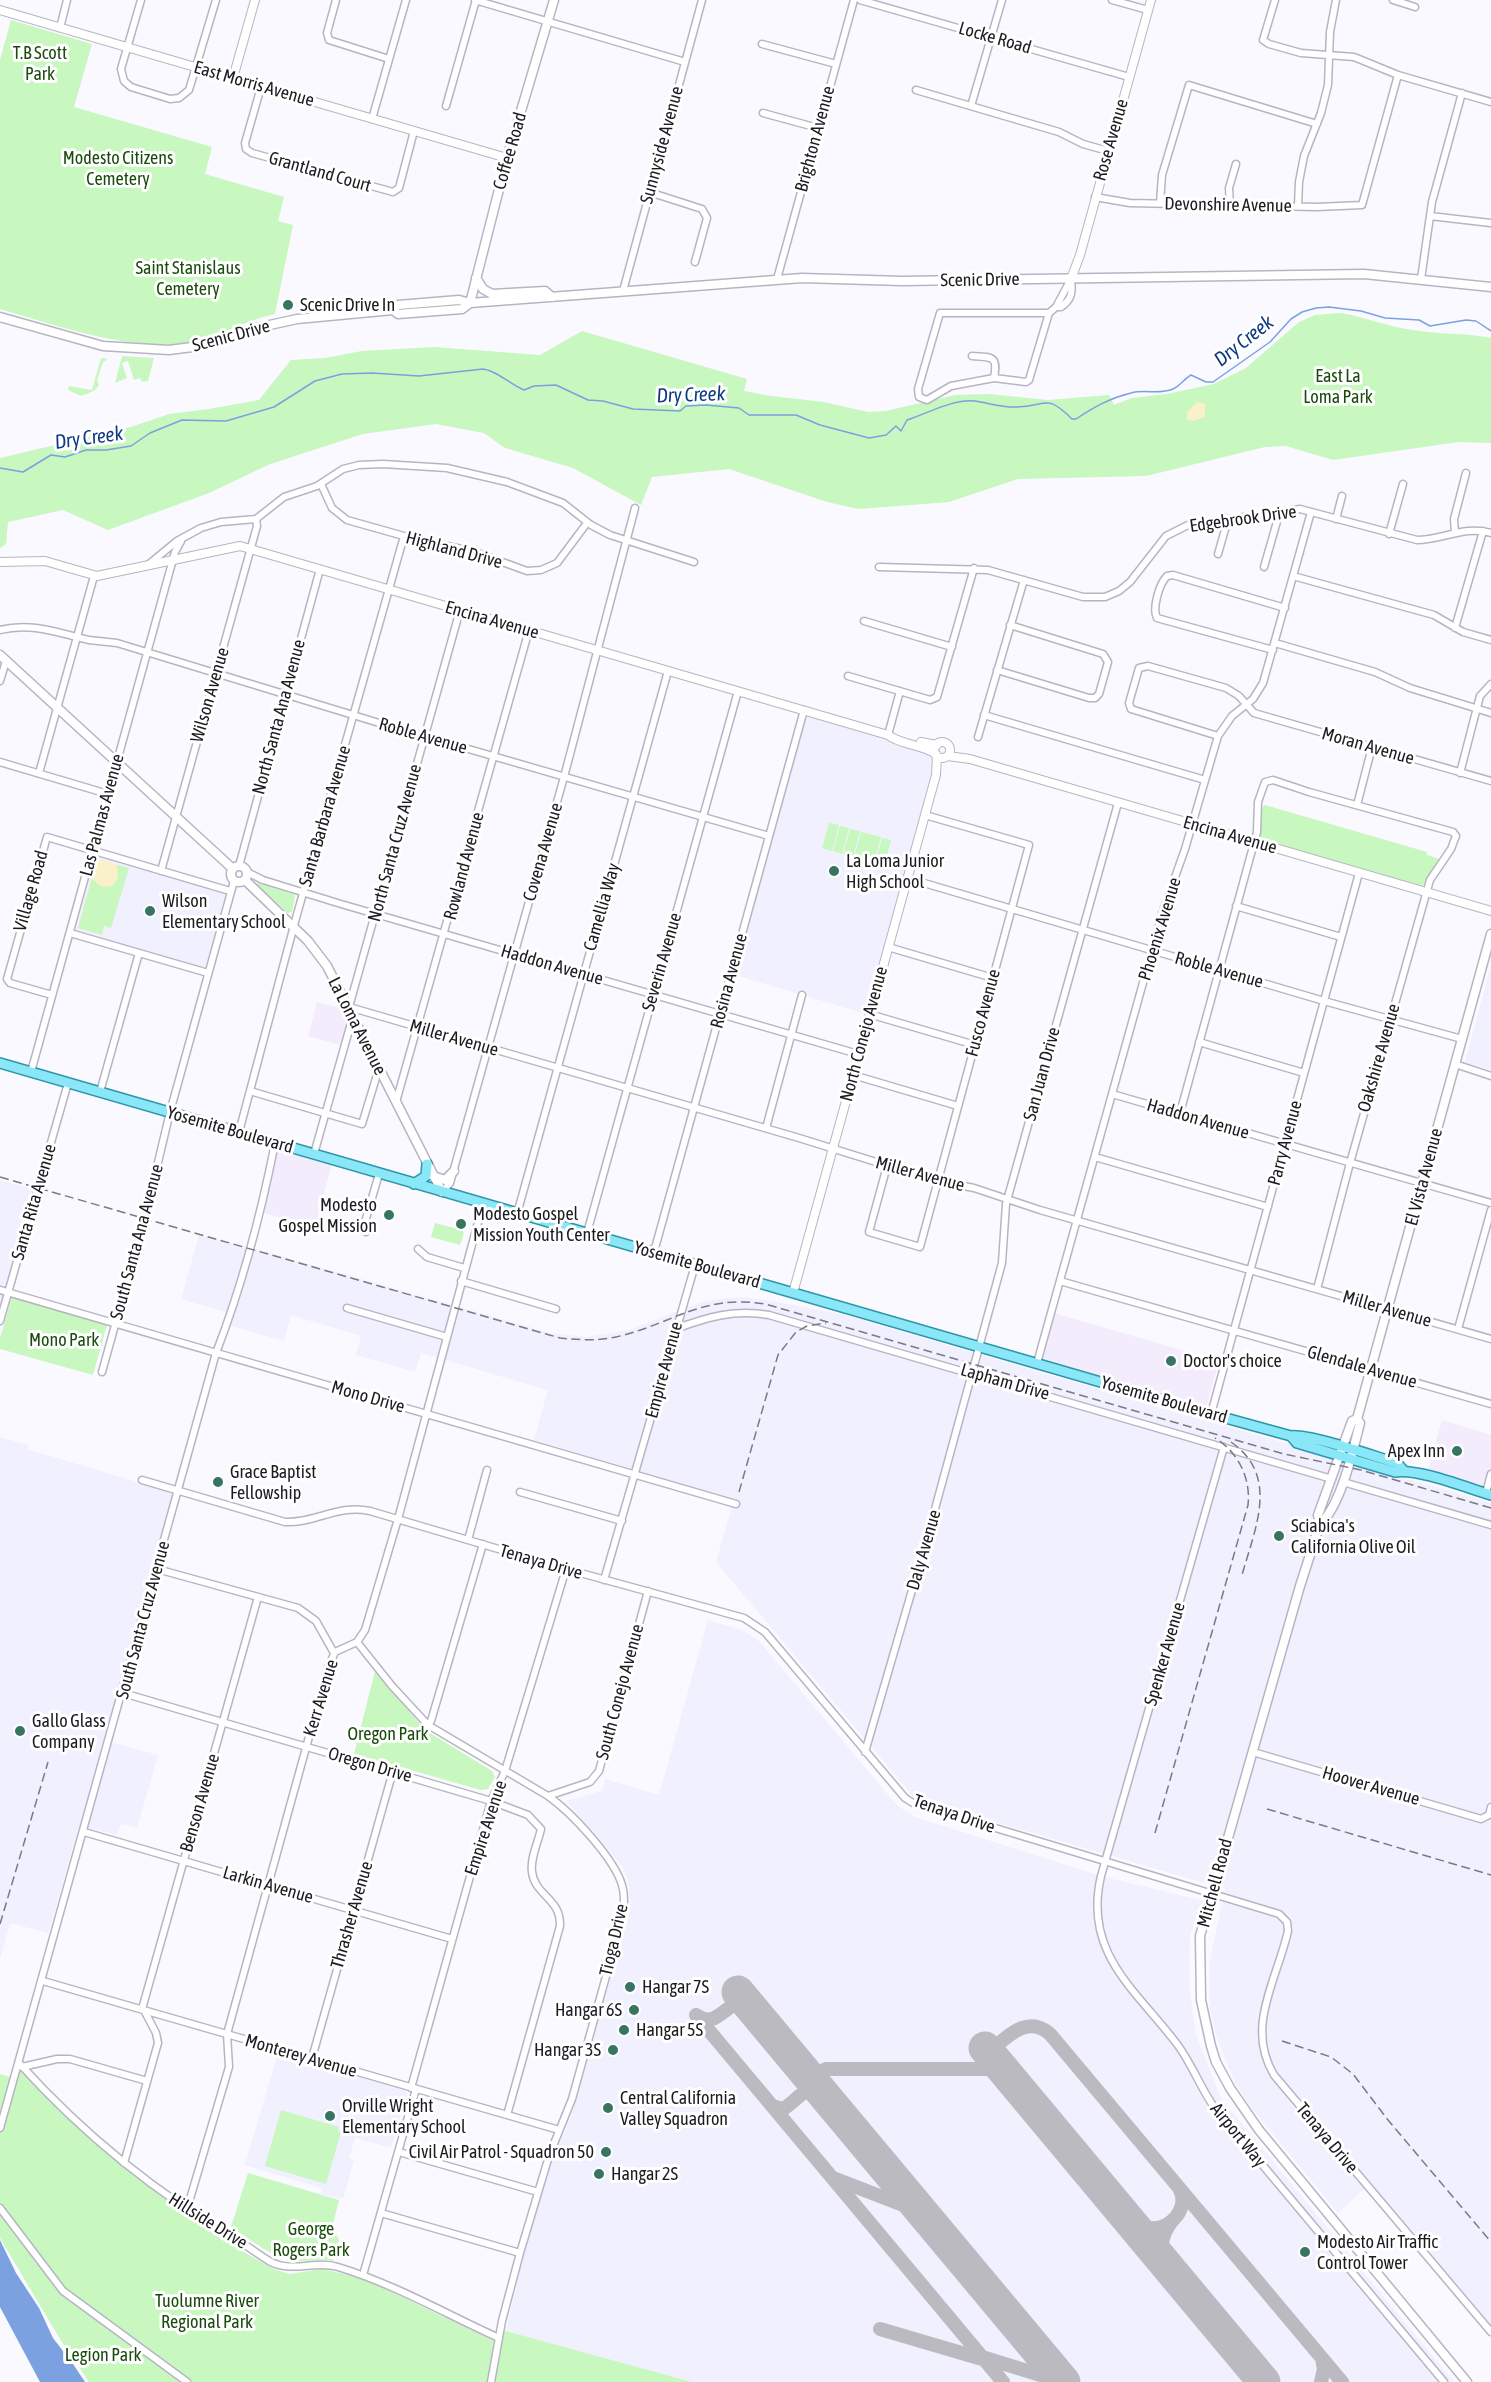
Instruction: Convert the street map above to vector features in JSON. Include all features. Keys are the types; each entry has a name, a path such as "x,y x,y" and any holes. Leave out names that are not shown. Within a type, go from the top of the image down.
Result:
{"main road":[{"name":"Coffee Road","path":"470,303 507,158 554,0"},
{"name":"Scenic Drive","path":"0,317 103,346 169,350 194,347 287,321 393,310 398,314 462,309 470,303 777,279 902,281 1364,274 1491,287"},
{"path":"476,278 483,289 492,294 545,291 552,297"},
{"path":"3,658 176,818 236,867 245,868 246,876 239,882 234,881 231,876 236,867"},
{"name":"La Loma Avenue","path":"246,876 323,960 442,1192"},
{"name":"El Vista Avenue","path":"1347,1453 1360,1424 1358,1419 1371,1369 1491,934"},
{"name":"Yosemite Boulevard","path":"0,1063 1291,1436 1297,1443 1347,1453 1395,1472 1403,1470 1488,1494"},
{"path":"414,1184 427,1175 427,1164"},
{"path":"433,1176 445,1180 453,1171"},
{"name":"Mitchell Road","path":"1347,1453 1332,1479 1318,1515 1320,1524 1300,1586 1200,1936 1201,2000 1211,2046 1223,2077 1259,2130 1467,2382"},
{"name":"Mitchell Road","path":"1320,1524 1327,1518 1343,1482 1347,1453"}],"street":[{"path":"60,28 67,0"},
{"path":"141,0 121,69 124,81 131,87 170,99 179,98 186,93 216,0"},
{"path":"233,78 255,0"},
{"path":"336,0 327,33 329,40 389,59"},
{"path":"372,119 406,0"},
{"path":"446,106 476,0 685,62"},
{"name":"Sunnyside Avenue","path":"623,291 702,0"},
{"name":"Brighton Avenue","path":"777,279 854,0"},
{"name":"Locke Road","path":"860,0 1129,77"},
{"path":"972,106 1002,0"},
{"path":"1112,0 1148,10"},
{"name":"Rose Avenue","path":"1071,279 1080,255 1151,0"},
{"path":"1275,0 1263,40 1288,50 1354,57 1398,75 1491,102"},
{"path":"1298,206 1301,170 1328,85 1330,32 1336,0"},
{"path":"1393,0 1415,7"},
{"name":"East Morris Avenue","path":"0,10 507,158"},
{"path":"762,44 836,64"},
{"name":"Devonshire Avenue","path":"1095,196 1118,202 1362,205 1398,75"},
{"path":"1160,203 1162,175 1189,85 1317,124"},
{"name":"Grantland Court","path":"261,87 245,143 246,149 252,153 393,192 399,188 414,131"},
{"path":"916,90 1059,132 1083,144 1108,151"},
{"path":"1422,279 1430,216 1462,93"},
{"path":"763,113 818,128"},
{"path":"1230,205 1228,188 1236,164"},
{"path":"649,192 702,209 706,213 707,218 695,261"},
{"path":"1430,216 1491,223"},
{"path":"1056,307 1056,303 1071,279"},
{"path":"1049,313 940,313 917,393 922,399 931,398 951,386 994,378 1026,382 1029,380 1049,313 1069,300 1072,292 1071,279"},
{"path":"1062,296 1069,300"},
{"path":"972,356 990,357 995,360 994,378"},
{"path":"149,564 177,541 181,541 196,530 210,525 256,519 288,495 321,484 343,469 359,465 402,464 447,468 534,491 562,503 587,523 626,542 694,562"},
{"path":"1455,533 1454,519 1466,473"},
{"name":"Highland Drive","path":"321,484 332,508 340,516 358,524 467,549 520,569 535,571 557,563 587,523"},
{"path":"1389,534 1403,484"},
{"path":"1336,519 1342,496"},
{"name":"Covena Avenue","path":"442,1192 450,1184 564,777 635,508"},
{"name":"Edgebrook Drive","path":"879,567 974,568 1083,597 1104,597 1125,587 1160,542 1173,531 1188,525 1300,509 1389,534 1425,540 1455,533 1483,531 1491,533"},
{"path":"1264,567 1280,511"},
{"name":"Phoenix Avenue","path":"1037,1363 1152,950 1218,736 1232,716 1248,705 1263,683 1311,512"},
{"name":"Wilson Avenue","path":"161,871 257,526 256,519"},
{"path":"1218,554 1228,519"},
{"path":"1455,628 1483,531"},
{"name":"Santa Barbara Avenue","path":"239,1132 303,892 404,536"},
{"path":"173,559 181,541"},
{"name":"Encina Avenue","path":"94,576 235,546 250,549 804,710 936,752"},
{"name":"Las Palmas Avenue","path":"31,1072 173,559"},
{"path":"0,562 45,561 94,576 39,773"},
{"path":"848,676 930,700 935,699 939,695 974,568"},
{"name":"North Santa Ana Avenue","path":"236,867 320,569"},
{"path":"1285,608 1173,575 1167,576 1163,581 1154,613 1159,620 1375,672 1410,688 1491,713"},
{"path":"1293,576 1434,615 1455,628 1491,640"},
{"path":"978,737 1023,580"},
{"name":"North Santa Cruz Avenue","path":"349,1007 460,610"},
{"path":"864,621 952,647"},
{"path":"997,670 1089,698 1095,698 1099,694 1108,662 1103,654 1010,625"},
{"name":"Roble Avenue","path":"0,630 33,627 117,643 494,757 769,836"},
{"name":"Rowland Avenue","path":"396,1102 529,630"},
{"path":"0,681 3,658"},
{"name":"Moran Avenue","path":"1218,736 1131,710 1129,703 1138,670 1148,666 1226,688 1239,696 1254,713 1491,780"},
{"name":"Camellia Way","path":"517,1214 668,671"},
{"path":"1460,773 1483,691 1491,684"},
{"name":"Severin Avenue","path":"587,1233 738,691"},
{"path":"888,735 900,692"},
{"name":"Rosina Avenue","path":"654,1252 804,710"},
{"path":"984,715 1205,780"},
{"path":"945,743 948,754 936,752 945,743"},
{"path":"1180,1113 1254,842 1262,784 1267,780 1273,780 1357,805 1372,747"},
{"name":"North Conejo Avenue","path":"936,752 936,775"},
{"name":"Encina Avenue","path":"948,754 1491,910"},
{"name":"North Conejo Avenue","path":"793,1293 936,775 948,754"},
{"path":"0,762 108,794"},
{"name":"San Juan Drive","path":"979,1347 1002,1263 1008,1199 1118,803"},
{"name":"Oakshire Avenue","path":"1317,1289 1390,1018 1427,892 1436,869 1454,843 1455,834 1451,830 1357,805"},
{"name":"Fusco Avenue","path":"887,1166 869,1232 920,1247 1029,845 925,815"},
{"name":"Village Road","path":"52,996 8,982 13,955 46,838 51,837 93,849"},
{"path":"93,849 230,891"},
{"name":"Parry Avenue","path":"1211,1414 1359,873"},
{"name":"Haddon Avenue","path":"246,876 858,1054"},
{"name":"Roble Avenue","path":"907,878 1324,1001 1462,1039"},
{"path":"170,1112 234,881"},
{"path":"1236,906 1341,937"},
{"path":"70,933 208,973"},
{"path":"888,947 993,978"},
{"path":"100,1092 139,953"},
{"path":"766,1128 802,995"},
{"name":"Miller Avenue","path":"349,1007 766,1128 937,1182 974,1188 1077,1221 1491,1339"},
{"path":"869,1014 975,1045"},
{"path":"315,1154 353,1016"},
{"path":"1199,1042 1304,1073"},
{"path":"1455,1064 1491,1076"},
{"path":"250,1091 362,1124 379,1068"},
{"path":"853,1075 958,1106"},
{"name":"Santa Rita Avenue","path":"0,1321 69,1083"},
{"name":"Haddon Avenue","path":"1112,1094 1491,1203"},
{"name":"South Santa Ana Avenue","path":"102,1372 145,1217 170,1112"},
{"name":"South Santa Cruz Avenue","path":"0,2127 20,2065 216,1353 230,1317 262,1204 275,1143"},
{"path":"1095,1157 1268,1207"},
{"path":"366,1232 365,1222 379,1174"},
{"name":"Kerr Avenue","path":"187,2209 229,2067 227,2034 334,1653 339,1648 357,1642 365,1630 398,1519 483,1204"},
{"path":"1458,1329 1491,1210"},
{"path":"418,1249 427,1257 465,1268"},
{"name":"Empire Avenue","path":"604,1580 695,1264"},
{"path":"461,1281 556,1309"},
{"name":"Glendale Avenue","path":"1060,1281 1491,1404"},
{"name":"Mono Drive","path":"0,1290 736,1504"},
{"path":"347,1308 447,1337"},
{"name":"Lapham Drive","path":"675,1329 719,1314 756,1313 973,1373 1332,1479"},
{"name":"Daly Avenue","path":"865,1752 979,1347"},
{"name":"Spenker Avenue","path":"1105,1861 1224,1447"},
{"path":"468,1540 488,1470"},
{"path":"1488,1494 1491,1474"},
{"name":"Tenaya Drive","path":"142,1480 285,1522 307,1520 333,1510 351,1508 370,1511 604,1580 735,1615 759,1628 905,1798 921,1807 1278,1913 1285,1919 1288,1931 1261,2028 1262,2046 1268,2066 1491,2332"},
{"path":"1343,1482 1491,1525"},
{"path":"520,1492 622,1521"},
{"path":"428,1725 483,1545"},
{"path":"157,1569 298,1608 316,1621 334,1653"},
{"name":"Empire Avenue","path":"363,2275 399,2152 452,1939 491,1801 505,1772 566,1569"},
{"name":"South Conejo Avenue","path":"548,1796 588,1783 598,1773 648,1591"},
{"name":"Benson Avenue","path":"143,2010 258,1597"},
{"name":"Tioga Drive","path":"357,1642 399,1694 428,1725 548,1796 575,1820 610,1862 619,1878 624,1900 611,1962 572,2099 538,2192 520,2253 499,2338 491,2382"},
{"name":"Oregon Drive","path":"123,1693 491,1801 528,1815 541,1830 532,1860 532,1873 538,1887 557,1908 560,1926 507,2115"},
{"name":"Hoover Avenue","path":"1253,1752 1481,1819 1489,1815 1491,1807"},
{"name":"Thrasher Avenue","path":"312,2058 393,1772"},
{"name":"Larkin Avenue","path":"84,1832 452,1939"},
{"name":"Airport Way","path":"1105,1861 1098,1890 1098,1921 1105,1950 1115,1968 1178,2046 1217,2110 1443,2382"},
{"name":"Monterey Avenue","path":"43,1980 559,2130"},
{"path":"124,2163 158,2039 143,2010"},
{"path":"20,2065 57,2059 70,2060 147,2081"},
{"name":"Hillside Drive","path":"20,2065 68,2114 124,2163 187,2209 271,2262 298,2268 334,2266 363,2275 499,2338"},
{"path":"0,2095 9,2098"},
{"path":"399,2152 538,2192"},
{"path":"0,2208 63,2291 187,2382"},
{"path":"381,2213 520,2253"}],"shaded area":[{"name":"La Loma Junior High School","path":"810,716 915,747 935,756 934,769 866,1014 735,975 805,719"},
{"name":"Wilson Elementary School","path":"97,856 224,893 205,967 76,930 94,859"},
{"path":"1491,966 1491,1070 1465,1062"},
{"path":"317,1002 348,1010 349,1016 341,1045 308,1036"},
{"path":"277,1148 332,1164 316,1223 311,1226 261,1212"},
{"path":"0,1180 38,1191 0,1332"},
{"path":"199,1235 256,1249 550,1333 586,1337 630,1330 701,1302 743,1297 840,1314 1491,1503 1491,2330 1364,2189 1338,2213 1249,2105 1235,2083 1218,2041 1210,2010 1209,1965 1225,1889 923,1801 912,1795 716,1562 732,1506 634,1477 636,1470 534,1440 548,1390 421,1353 415,1372 356,1355 361,1336 291,1315 284,1341 228,1325 231,1314 181,1299"},
{"path":"1054,1313 1219,1361 1206,1409 1040,1360"},
{"path":"1442,1420 1491,1435 1491,1491 1427,1473"},
{"path":"0,1437 28,1445 27,1449 174,1493 106,1741 158,1755 137,1828 121,1824 117,1835 79,1826 48,1933 10,1923 0,1959"},
{"path":"708,1620 744,1631 760,1642 889,1796 898,1806 915,1817 1101,1876 1204,1901 1190,1934 1189,1985 1196,2035 1221,2098 1454,2382 692,2382 506,2331 541,2193 554,2154 571,2118 631,1906 628,1880 622,1866 566,1801 602,1791 605,1779 659,1795"},
{"name":"Orville Wright Elementary School","path":"278,2053 405,2090 407,2093 391,2148 355,2138 349,2158 354,2160 343,2199 321,2194 322,2188 245,2165"}],"green space":[{"path":"11,20 92,44 74,107 212,147 205,174 284,197 278,221 293,225 275,314 202,340 178,344 153,344 100,337 0,309 0,60"},
{"name":"East La Loma Park","path":"1341,313 1404,329 1491,338 1491,443 1459,442 1333,460 1286,446 1265,447 1146,476 1018,479 949,502 859,509 827,502 729,469 652,477 641,505 573,468 505,448 484,433 436,424 363,434 301,454 268,465 209,493 108,530 63,510 8,522 6,544 0,548 0,458 131,427 169,414 259,400 291,360 325,358 362,351 434,347 540,355 582,331 747,379 744,391 824,402 868,412 886,411 955,395 989,394 1048,400 1109,395 1114,405 1132,398 1167,394 1214,384 1246,368 1299,322 1315,315"},
{"path":"122,356 154,358 148,381 142,382 140,378 134,380 128,361 122,363 127,378 115,383"},
{"path":"101,358 108,359 103,362 97,381 99,385 94,391 81,396 68,390 69,386 92,390"},
{"path":"1265,805 1427,852 1427,855 1439,859 1422,887 1259,838 1262,808"},
{"path":"829,823 839,825 832,851 822,848"},
{"path":"840,826 849,828 842,854 833,851"},
{"path":"850,829 860,831 853,857 843,854"},
{"path":"861,832 881,837 874,863 864,860 866,851 863,860 854,857"},
{"path":"882,838 891,840 884,866 875,863"},
{"path":"97,859 129,868 111,928 104,926 102,935 78,928"},
{"path":"256,884 295,895 292,912 288,913"},
{"path":"435,1223 462,1230 464,1233 460,1245 431,1237"},
{"name":"Mono Park","path":"12,1297 107,1325 93,1375 0,1349 0,1338"},
{"name":"Oregon Park","path":"375,1671 425,1730 492,1771 495,1777 488,1789 481,1790 354,1754"},
{"name":"Tuolumne River Regional Park","path":"20,2070 140,2179 204,2227 274,2269 289,2274 323,2269 365,2279 494,2341 506,2331 692,2382 89,2382 60,2339 0,2238 0,2074 17,2079"},
{"path":"281,2110 339,2127 338,2131 341,2132 326,2184 265,2166"},
{"name":"George Rogers Park","path":"248,2173 339,2200 332,2228 339,2240 333,2261 287,2259 262,2247 231,2227"}],"sand":[{"path":"1197,402 1205,404 1205,417 1193,421 1187,420 1187,412"},
{"path":"97,859 117,864 118,878 112,886 102,887 92,879"}],"water":[{"path":"0,2240 16,2273 39,2308 53,2338 85,2382 40,2382 0,2307"}],"waterway":[{"name":"Dry Creek","path":"0,468 23,472 51,455 65,457 86,450 131,446 150,433 182,420 226,421 274,407 315,381 342,374 419,376 483,369 494,372 524,390 534,386 556,385 588,400 603,401 633,409 680,411 686,406 706,405 739,408 749,415 796,415 820,425 869,438 886,435 896,426 901,431 907,420 958,402 975,401 1012,407 1046,403 1057,406 1072,419 1076,419 1102,403 1123,395 1173,389 1191,375 1206,382 1213,382 1270,342 1291,319 1302,312 1316,308 1329,307 1361,311 1385,318 1419,320 1430,326 1466,320 1476,321 1491,331"}],"taxiway":[{"path":"696,2015 712,2019 736,2004 752,2009"},
{"path":"696,2015 1003,2382"},
{"path":"988,2053 1017,2030 1025,2027 1042,2028 1050,2034 1342,2382"},
{"path":"821,2091 816,2078 826,2069 1002,2069"},
{"path":"772,2106 783,2109 805,2092 815,2089 821,2091"},
{"path":"833,2178 916,2210 925,2216"},
{"path":"1127,2219 1147,2228 1164,2226 1171,2222 1180,2211 1182,2204 1180,2190"},
{"path":"1167,2266 1162,2254 1162,2243 1172,2221"},
{"path":"880,2329 982,2359"},
{"path":"1027,2370 1038,2367 1040,2364 1041,2358 1038,2351"},
{"path":"982,2357 1063,2382"},
{"path":"1321,2382 1324,2369 1322,2358"}],"runway":[{"path":"738,1992 1064,2382"},
{"path":"985,2048 1264,2382"}],"railway":[{"path":"0,1177 560,1338 588,1340 616,1337 688,1312 723,1303 765,1304 1284,1454 1361,1470 1491,1508"},
{"path":"739,1492 778,1355 796,1332 807,1326 826,1323"},
{"path":"1155,1833 1248,1505 1247,1485 1241,1467 1230,1451 1215,1438"},
{"path":"1231,1442 1246,1456 1255,1471 1259,1487 1260,1504 1257,1521 1242,1575"},
{"path":"0,1924 48,1762"},
{"path":"1267,1809 1491,1875"},
{"path":"1282,2041 1331,2057 1353,2074 1388,2120 1491,2242"}],"place":[{"name":"Scenic Drive In","path":"288,305"},
{"name":"La Loma Junior High School","path":"834,871"},
{"name":"Wilson Elementary School","path":"150,911"},
{"name":"Modesto Gospel Mission","path":"389,1215"},
{"name":"Modesto Gospel Mission Youth Center","path":"461,1224"},
{"name":"Doctor's choice","path":"1171,1361"},
{"name":"Apex Inn","path":"1457,1451"},
{"name":"Grace Baptist Fellowship","path":"218,1482"},
{"name":"Sciabica's California Olive Oil","path":"1279,1536"},
{"name":"Gallo Glass Company","path":"20,1731"},
{"name":"Hangar 7S","path":"630,1987"},
{"name":"Hangar 6S","path":"634,2010"},
{"name":"Hangar 5S","path":"624,2030"},
{"name":"Hangar 3S","path":"613,2050"},
{"name":"Central California Valley Squadron","path":"608,2108"},
{"name":"Orville Wright Elementary School","path":"330,2116"},
{"name":"Civil Air Patrol - Squadron 50","path":"606,2152"},
{"name":"Hangar 2S","path":"599,2174"},
{"name":"Modesto Air Traffic Control Tower","path":"1305,2252"}],"park label":[{"name":"T.B Scott Park","path":"40,63"},
{"name":"Modesto Citizens Cemetery","path":"118,168"},
{"name":"Saint Stanislaus Cemetery","path":"188,278"},
{"name":"Legion Park","path":"103,2355"}]}
